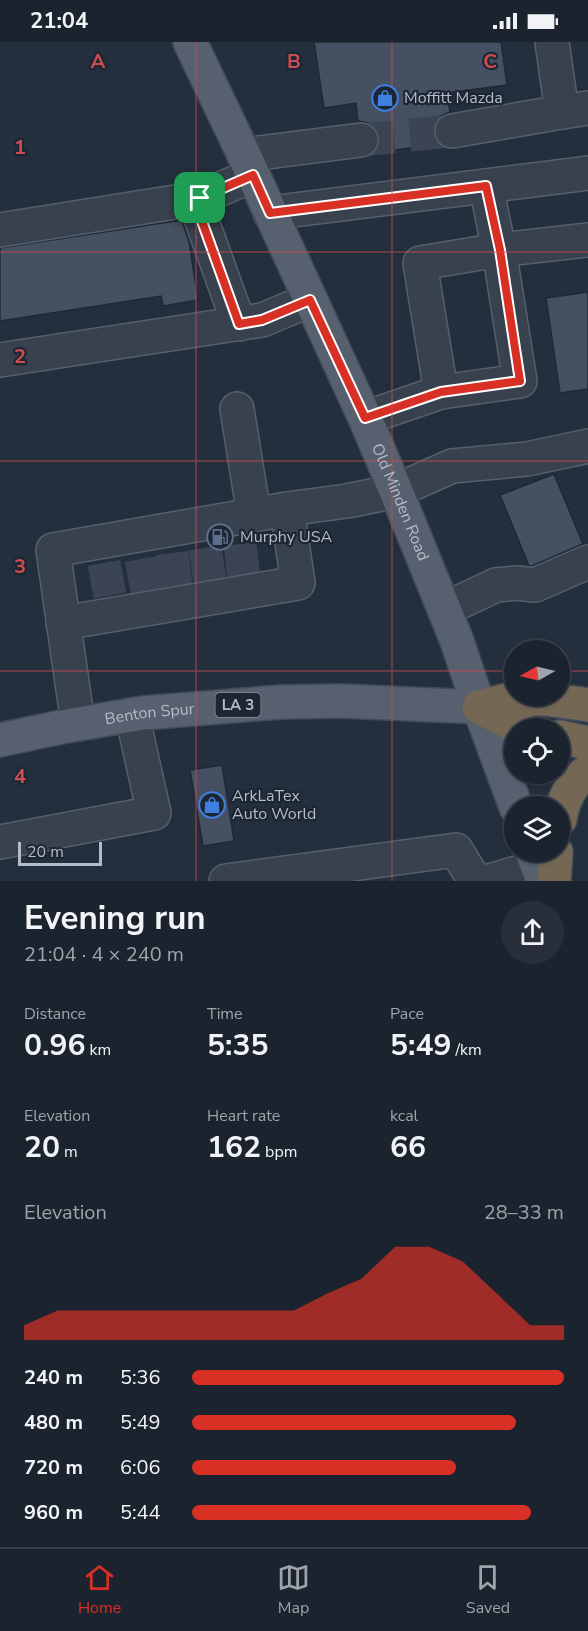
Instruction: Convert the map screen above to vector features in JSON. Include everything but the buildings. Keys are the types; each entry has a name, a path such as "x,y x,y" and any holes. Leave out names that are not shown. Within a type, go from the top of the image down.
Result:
{"highway":[{"path":"479,707 511,699 546,699 588,705"},
{"path":"479,707 504,720"},
{"path":"570,739 588,743"},
{"path":"566,796 578,778 588,771"}],"main road":[{"name":"Old Minden Road","path":"190,42 365,418 446,609 512,796"},
{"name":"Benton Spur","path":"0,740 132,715 281,702 343,701 479,707"}],"street":[{"path":"452,131 575,110 552,42"},
{"path":"0,230 200,198 248,165 361,140"},
{"path":"270,213 588,173"},
{"path":"365,418 441,392 520,381 500,250 486,186"},
{"path":"194,199 239,324"},
{"path":"441,392 420,263 500,250 588,240"},
{"path":"0,360 262,320 310,300"},
{"path":"237,409 243,526"},
{"path":"78,724 53,550 102,552 203,536 243,526 287,509 347,501 396,491 452,466 527,459 588,446"},
{"path":"63,623 111,606 212,589 298,583 287,509"},
{"path":"446,609 496,585 516,583 535,585 588,562"},
{"path":"0,842 154,813 132,715"},
{"path":"226,881 456,850 475,881"},
{"path":"489,881 545,867"}],"tunnel":[{"path":"361,140 452,131"},
{"path":"240,544 244,578"},
{"path":"205,548 210,581"},
{"path":"172,553 176,587"},
{"path":"141,559 147,591"},
{"path":"104,563 110,596"}],"place":[{"name":"Moffitt Mazda","path":"385,98"},
{"name":"Murphy USA","path":"220,537"},
{"name":"ArkLaTex Auto World","path":"212,805"}],"route":[{"path":"253,175 270,213 486,186 500,250 520,381 441,392 365,418 310,300 262,320 239,324 194,199 200,198 253,175"}]}
